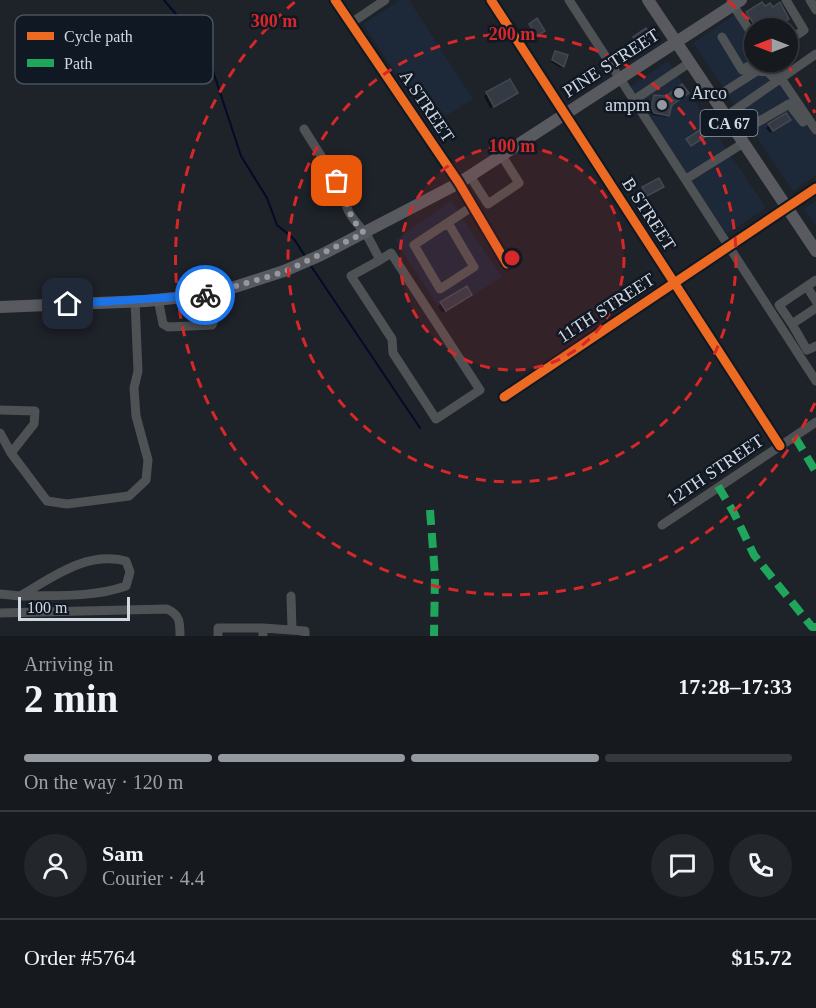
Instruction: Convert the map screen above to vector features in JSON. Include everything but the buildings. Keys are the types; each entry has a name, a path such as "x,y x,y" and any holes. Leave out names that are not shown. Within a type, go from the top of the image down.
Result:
{"main road":[{"path":"648,0 675,43"},
{"name":"PINE STREET","path":"0,307 135,301 205,295 247,284 321,255 459,183 565,116 735,2"},
{"name":"CA 67","path":"675,43 816,252"}],"street":[{"name":"A STREET","path":"335,0 459,183 507,264"},
{"path":"351,22 385,0"},
{"name":"B STREET","path":"491,0 780,446"},
{"path":"569,0 816,381"},
{"path":"786,0 797,18"},
{"path":"810,0 816,10"},
{"path":"735,2 744,19"},
{"path":"798,20 804,30 798,34"},
{"path":"722,37 742,70 744,69"},
{"path":"725,117 816,54"},
{"path":"634,100 689,63"},
{"path":"713,99 757,71 768,72 779,79"},
{"path":"775,72 816,130"},
{"path":"758,122 789,104 803,122"},
{"path":"304,129 345,194 345,207 380,260"},
{"path":"686,179 742,144"},
{"path":"470,176 488,204 519,183 502,156"},
{"name":"11TH STREET","path":"504,397 816,188"},
{"path":"448,223 474,267 440,289 414,246 473,206"},
{"path":"392,253 480,390 436,418 393,353 392,339 351,276 380,260 392,253"},
{"path":"816,280 779,305 807,350 816,346"},
{"path":"807,286 816,301"},
{"path":"158,299 163,324 168,327 212,325 214,320 205,295"},
{"path":"0,433 47,501 67,504 129,496 146,480 148,460 136,416 134,388 138,371 135,301"},
{"path":"792,324 816,308"},
{"path":"807,367 816,361"},
{"path":"0,410 35,411 34,424 12,453"},
{"name":"12TH STREET","path":"662,525 816,422"},
{"path":"0,594 20,596 101,593 126,586 130,572 126,561 114,558 74,564 20,596"},
{"path":"291,596 292,629"},
{"path":"0,613 167,609 175,613 180,621 180,636"},
{"path":"218,636 218,628 263,632 292,629 305,631 305,636"}],"shaded area":[{"path":"400,0 409,0 473,99 431,126 363,24"},
{"path":"734,15 744,30 744,72 773,72 816,136 816,175 793,191 693,43"},
{"path":"668,61 766,208 727,234 629,87"},
{"path":"451,201 502,277 443,314 395,240"},
{"path":"816,201 816,226 804,209"}],"waterway":[{"path":"164,0 177,15"},
{"path":"213,71 241,156 267,198 277,225 294,239 305,256"},
{"path":"309,263 420,428"}],"marked path":[{"path":"795,437 816,472"},
{"path":"718,486 754,555 812,627 816,627"},
{"path":"430,510 435,576 434,636"}],"cycle path":[{"path":"335,0 459,183 507,264"},
{"path":"491,0 780,446"},
{"path":"504,397 816,188"}],"way so far":[{"path":"205,295 284,272 364,233 355,224 345,207 345,194 337,181"}],"place":[{"name":"Arco","path":"679,93"},
{"name":"ampm","path":"662,105"}],"route":[{"path":"68,304 146,301 205,295"}]}
